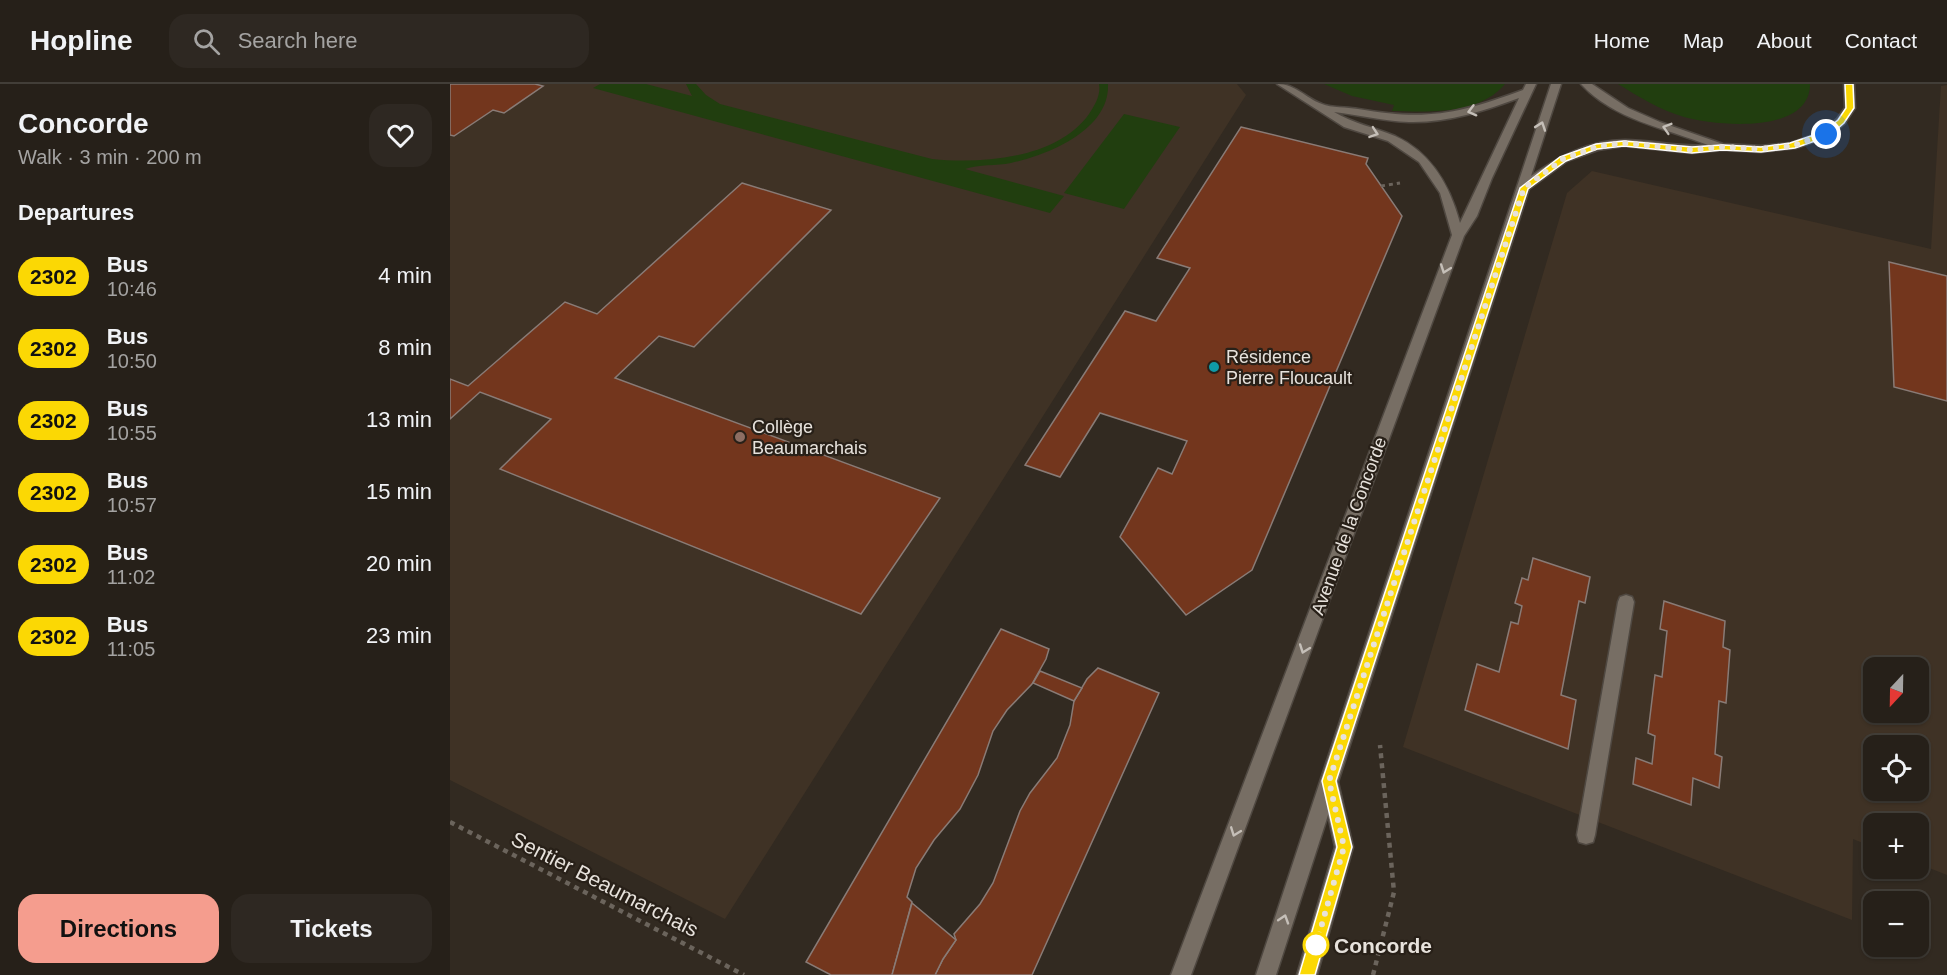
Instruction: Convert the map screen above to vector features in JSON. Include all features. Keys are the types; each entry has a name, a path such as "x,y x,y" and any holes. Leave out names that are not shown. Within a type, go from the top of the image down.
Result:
{"street":[{"path":"1282,84 1348,125 1392,139 1424,160 1446,193 1458,235"},
{"path":"1266,975 1556,84"},
{"path":"1586,84 1608,101 1642,119 1691,134 1722,147"},
{"path":"1524,188 1563,159 1596,147 1624,143 1692,150 1792,146 1826,134 1841,122 1850,108 1849,84"},
{"path":"1322,108 1409,119 1434,118 1468,113 1529,88"},
{"name":"Avenue de la Concorde","path":"1181,975 1458,235 1471,216 1486,178 1529,88"},
{"path":"1586,835 1626,602"},
{"path":"1307,975 1344,847 1329,781"}],"path":[{"path":"1372,975 1394,892 1378,733"},
{"name":"Sentier Beaumarchais","path":"450,822 744,975"}],"shaded area":[{"name":"Collège Beaumarchais","path":"450,84 1237,84 1246,95 725,919 450,780"},
{"path":"1947,85 1947,875 1929,868 1929,813 1863,813 1863,843 1853,839 1852,920 1403,747 1567,193 1592,171 1931,249 1941,86"}],"green space":[{"path":"600,84 646,84 692,96 686,84 696,84 706,95 720,104 932,159 973,160 1017,155 1058,141 1075,129 1089,114 1098,96 1099,84 1108,84 1106,100 1099,115 1074,138 1042,154 1026,159 965,169 1064,196 1050,213 593,88"},
{"path":"1324,84 1505,84 1494,94 1468,106 1453,110 1422,112 1392,111 1394,105 1352,96"},
{"path":"1618,84 1810,84 1806,100 1795,112 1779,119 1738,124 1717,123 1675,114 1650,103"},
{"path":"1124,114 1180,127 1124,209 1064,193"}],"building":[{"path":"450,84 535,84 543,86 504,113 493,110 454,136 450,135"},
{"name":"Résidence Pierre Floucault","path":"1241,127 1368,158 1366,164 1402,216 1252,570 1186,615 1120,537 1158,468 1172,474 1187,441 1100,413 1060,477 1025,465 1125,311 1156,321 1190,268 1157,258"},
{"path":"742,183 831,210 694,347 659,336 615,378 940,498 861,614 500,469 551,419 480,392 450,419 450,379 468,386 565,302 597,314"},
{"path":"1889,262 1947,276 1947,401 1894,387"},
{"path":"1533,558 1590,577 1585,603 1579,601 1561,695 1576,700 1568,749 1465,710 1477,664 1499,672 1511,622 1518,624 1522,606 1515,603 1522,578 1528,580"},
{"path":"1664,601 1725,621 1723,647 1730,650 1726,703 1719,701 1715,754 1722,757 1719,788 1693,778 1691,805 1633,784 1636,758 1652,764 1655,736 1648,733 1655,675 1662,677 1667,631 1660,629"},
{"path":"1001,629 1049,649 1046,659 1032,684 1007,710 993,731 978,775 960,809 934,840 916,868 907,897 912,902 892,975 831,975 806,962"},
{"path":"1098,668 1159,693 1032,975 935,975 956,940 954,934 980,904 993,883 1020,811 1030,793 1057,758 1070,725 1074,701 1087,679"},
{"path":"1040,671 1082,688 1074,701 1033,683"},
{"path":"912,903 956,940 935,975 892,975"}],"bus line":[{"name":"2302","path":"1307,975 1344,847 1329,781 1524,188 1563,159 1596,147 1624,143 1692,150 1792,146 1826,134 1841,122 1850,108 1849,84"}],"place":[{"name":"Résidence Pierre Floucault","path":"1214,367"},
{"name":"Collège Beaumarchais","path":"740,437"},
{"name":"Concorde","path":"1316,945"}],"route":[{"path":"1316,945 1344,847 1329,781 1524,188 1563,159 1596,147 1624,143 1692,150 1722,147 1761,149 1792,146 1826,134"}]}
